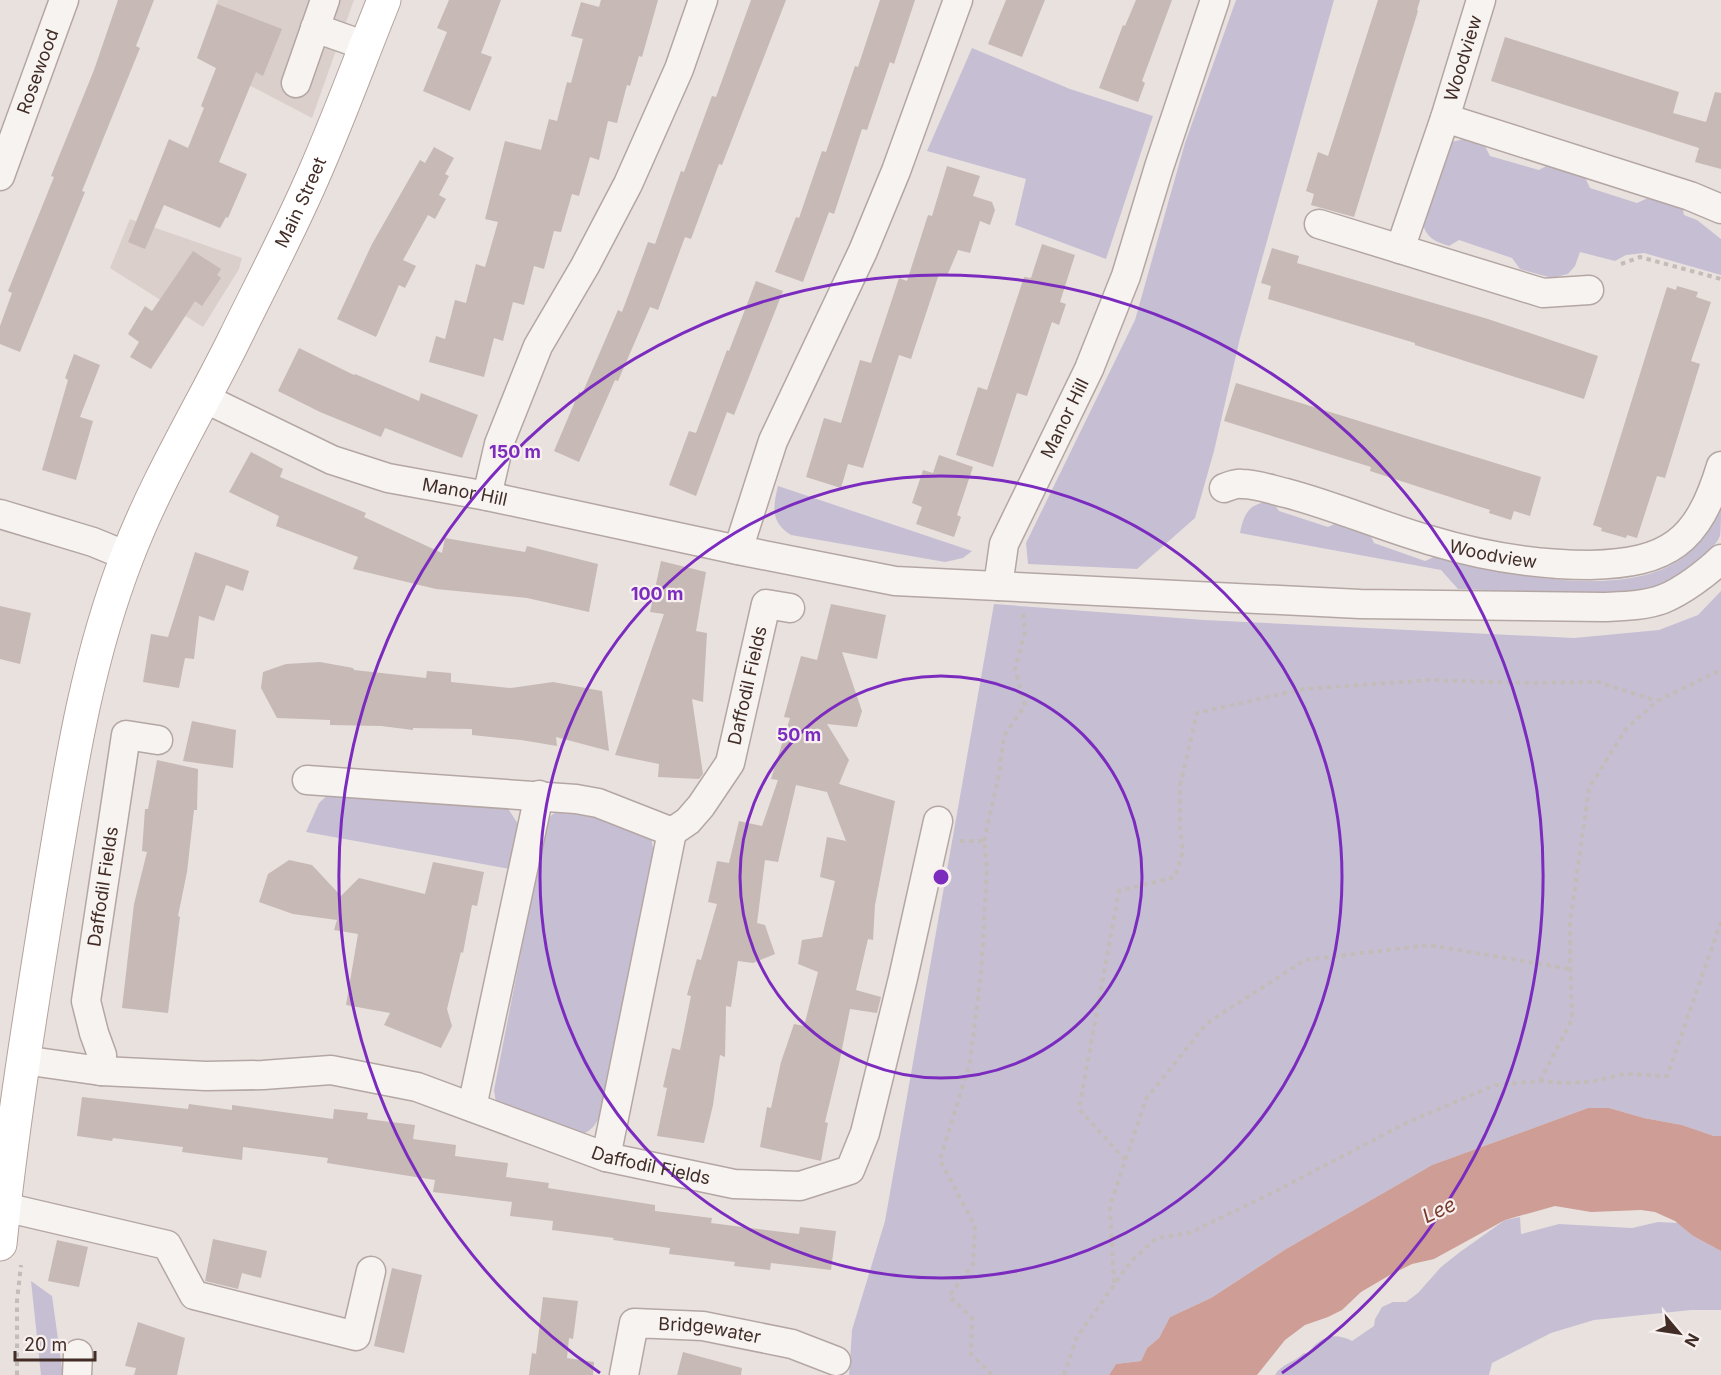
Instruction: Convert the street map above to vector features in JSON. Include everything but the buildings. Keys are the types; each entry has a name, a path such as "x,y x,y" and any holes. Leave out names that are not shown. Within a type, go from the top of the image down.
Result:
{"main road":[{"name":"Main Street","path":"11,1250 4,1207 23,1060 78,725 105,620 127,556 163,476 233,342 314,173 384,0"}],"street":[{"name":"Rosewood","path":"0,176 64,0"},
{"path":"296,83 325,0"},
{"path":"487,496 499,444 538,346 585,266 628,184 679,69 703,0"},
{"path":"738,550 773,441 867,241 896,171 958,0"},
{"name":"Manor Hill","path":"204,398 332,460 388,478 487,496 896,581 1009,587 1004,544 1085,379 1119,294 1215,0"},
{"name":"Woodview","path":"1400,249 1445,118 1481,0"},
{"path":"315,28 366,46"},
{"name":"Woodview","path":"1445,118 1683,193 1721,209"},
{"path":"1319,224 1543,293 1589,290"},
{"name":"Woodview","path":"1224,488 1240,483 1282,492 1360,515 1422,538 1476,553 1530,563 1613,564 1639,561 1657,555 1674,546 1689,533 1702,513 1721,466"},
{"path":"0,514 93,542 127,556"},
{"path":"1009,587 1360,604 1603,607 1634,605 1664,599 1693,581 1721,559"},
{"name":"Daffodil Fields","path":"672,832 688,821 701,806 730,763 766,604 790,608"},
{"name":"Daffodil Fields","path":"101,1071 102,1055 86,1000 126,735 158,740"},
{"path":"308,780 539,795 598,803 672,832 606,1157"},
{"path":"472,1107 539,795"},
{"name":"Daffodil Fields","path":"23,1060 101,1071 206,1076 331,1070 417,1087 606,1157 734,1184 801,1186 849,1170 865,1133 936,831"},
{"path":"4,1207 167,1245 194,1295 356,1336 371,1271"},
{"name":"Bridgewater","path":"624,1375 634,1323 703,1326 792,1344 836,1361"}],"path":[{"path":"1621,264 1640,257 1721,279"},
{"path":"992,1375 970,1354 972,1318 949,1296 973,1264 975,1226 940,1160 970,1062 981,974 987,869 984,841 999,775 1004,736 1025,705 1015,669 1025,632 1009,587"},
{"path":"1540,1081 1572,1020 1570,923 1589,788 1626,729 1657,701 1721,670"},
{"path":"1125,1160 1078,1109 1119,891 1175,877 1184,851 1180,827 1180,786 1197,713 1303,688 1431,680 1526,683 1598,682 1657,701"},
{"path":"936,831 984,841"},
{"path":"1064,1375 1077,1337 1131,1261 1157,1238 1190,1233 1406,1123 1496,1085 1540,1081 1590,1082 1625,1074 1667,1076 1721,922"},
{"path":"1114,1284 1110,1206 1146,1099 1208,1023 1305,960 1428,945 1570,969"},
{"path":"11,1250 17,1301 17,1375"}],"shaded area":[{"path":"218,0 354,0 312,118 197,58"},
{"path":"1236,0 1334,0 1240,338 1214,451 1195,518 1137,569 1028,564 1026,543 1135,320 1185,143"},
{"path":"972,48 1070,89 1153,116 1106,259 1015,225 1026,179 927,151"},
{"path":"1464,139 1484,144 1490,156 1539,170 1550,164 1584,175 1590,188 1637,203 1652,196 1682,205 1684,215 1697,220 1721,239 1721,275 1644,253 1626,255 1615,261 1580,252 1575,266 1568,274 1552,278 1520,269 1512,258 1459,240 1449,246 1435,240 1428,235 1422,221 1451,142"},
{"path":"130,219 242,258 239,269 203,327 110,268"},
{"path":"778,486 972,551 963,558 945,562 791,535 779,525 776,519 774,507"},
{"path":"1272,501 1279,511 1328,527 1339,522 1369,532 1374,543 1425,561 1436,556 1494,570 1564,580 1598,581 1631,578 1661,570 1685,556 1700,542 1721,505 1721,529 1720,536 1713,547 1682,573 1668,581 1641,590 1616,594 1562,595 1458,589 1441,570 1240,533 1246,514 1253,506"},
{"path":"1721,591 1721,1136 1609,1108 1588,1108 1432,1165 1286,1249 1211,1298 1170,1317 1159,1338 1147,1348 1141,1361 1116,1364 1109,1375 849,1375 852,1330 885,1221 994,604 1204,620 1574,638 1659,630 1698,615"},
{"path":"334,789 505,804 518,824 510,869 306,832 319,803"},
{"path":"586,810 651,837 654,853 602,1110 594,1126 579,1136 496,1103 494,1090 546,824 549,818 557,812"},
{"path":"1520,1217 1521,1234 1559,1224 1632,1228 1658,1222 1678,1223 1693,1236 1721,1251 1721,1310 1691,1310 1594,1320 1551,1333 1492,1363 1489,1375 1275,1375 1281,1368 1304,1353 1308,1354 1321,1340 1332,1336 1352,1341 1374,1326 1382,1307 1393,1302 1406,1302 1418,1293 1441,1267 1460,1252 1505,1220"},
{"path":"31,1281 52,1296 63,1375 41,1375"}],"water":[{"name":"Lee","path":"1588,1108 1609,1108 1721,1136 1721,1251 1693,1236 1675,1221 1655,1212 1641,1210 1591,1212 1555,1206 1505,1220 1434,1259 1412,1264 1390,1275 1361,1292 1342,1310 1305,1325 1285,1340 1257,1375 1109,1375 1116,1364 1141,1361 1147,1348 1159,1338 1170,1317 1211,1298 1286,1249 1432,1165"}]}
